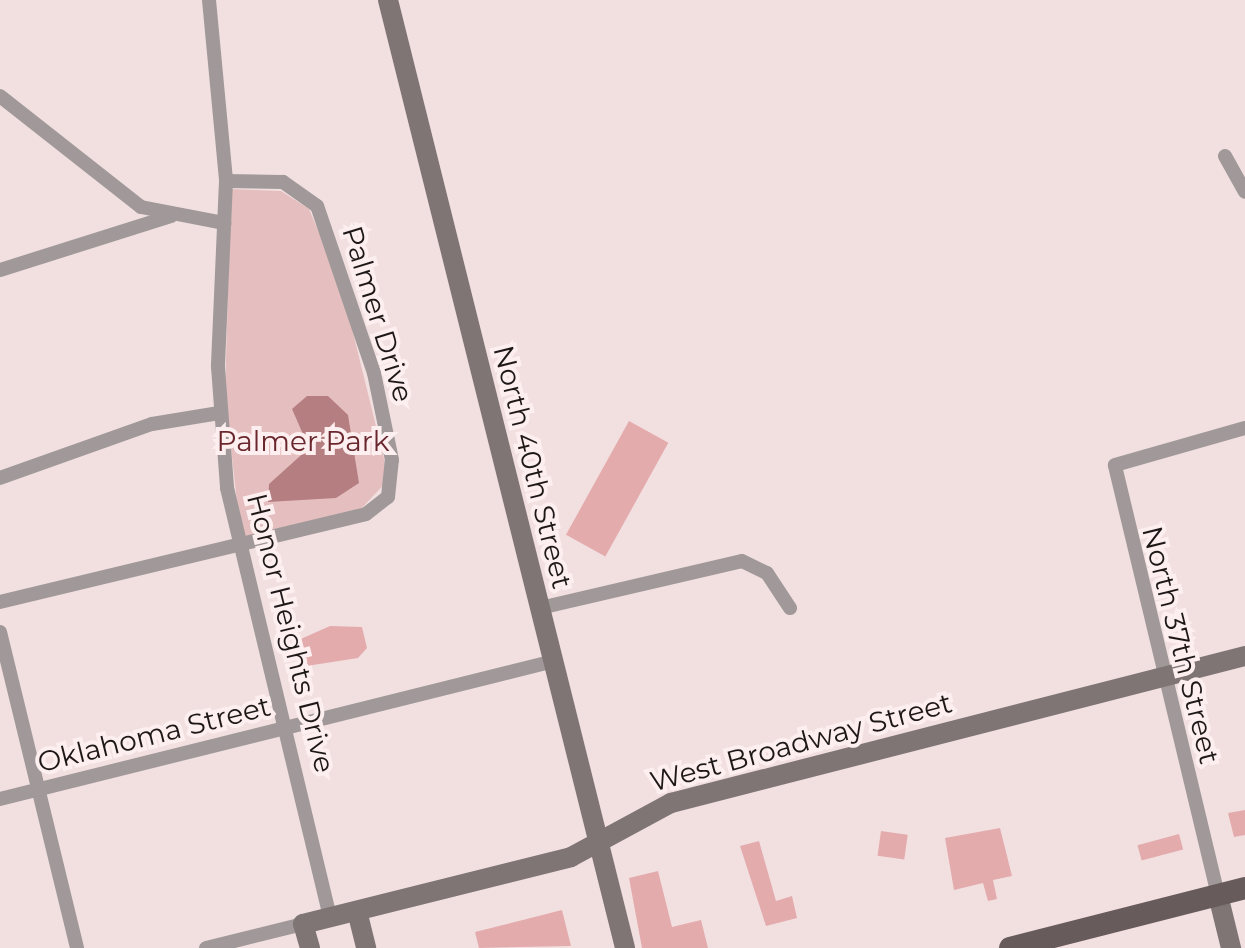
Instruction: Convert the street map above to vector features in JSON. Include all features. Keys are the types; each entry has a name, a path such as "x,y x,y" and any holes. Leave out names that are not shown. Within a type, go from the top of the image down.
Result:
{"main road":[{"path":"1022,946 1245,888"}],"street":[{"name":"Honor Heights Drive","path":"209,0 226,182 219,413 239,546 330,917"},
{"name":"North 40th Street","path":"388,0 625,948"},
{"path":"0,96 94,178 171,216 224,224"},
{"path":"1225,156 1245,192"},
{"name":"Palmer Drive","path":"226,182 283,182 317,206 364,338 392,460 379,509 239,546"},
{"path":"0,270 171,216"},
{"path":"0,478 152,424 219,413"},
{"name":"North 37th Street","path":"1218,894 1162,677 1116,465 1245,428"},
{"path":"0,602 239,546"},
{"path":"540,608 742,561 768,572 790,608"},
{"path":"0,632 77,948"},
{"name":"West Broadway Street","path":"206,948 571,857 672,803 1245,656"},
{"name":"Oklahoma Street","path":"0,798 554,661"},
{"path":"1218,894 1231,948"},
{"path":"357,911 366,948"},
{"path":"303,924 310,948"}],"green space":[{"name":"Palmer Park","path":"231,189 281,191 309,209 342,288 389,479 361,509 241,538 225,394"}],"shaded area":[{"path":"307,396 328,396 348,415 359,483 336,498 268,502 269,484 309,448 292,409"}],"building":[{"path":"629,421 668,443 605,557 566,535"},
{"path":"330,626 362,627 367,648 358,658 300,667 294,642"},
{"path":"1245,810 1245,835 1234,837 1228,813"},
{"path":"1000,828 1012,876 993,880 997,899 988,901 983,883 954,890 945,838"},
{"path":"881,831 908,835 904,860 878,856"},
{"path":"1179,834 1183,849 1142,861 1137,845"},
{"path":"759,841 776,901 792,896 797,918 766,926 740,846"},
{"path":"658,871 672,927 701,920 708,948 642,948 629,878"},
{"path":"562,910 571,946 479,948 475,932"}]}
